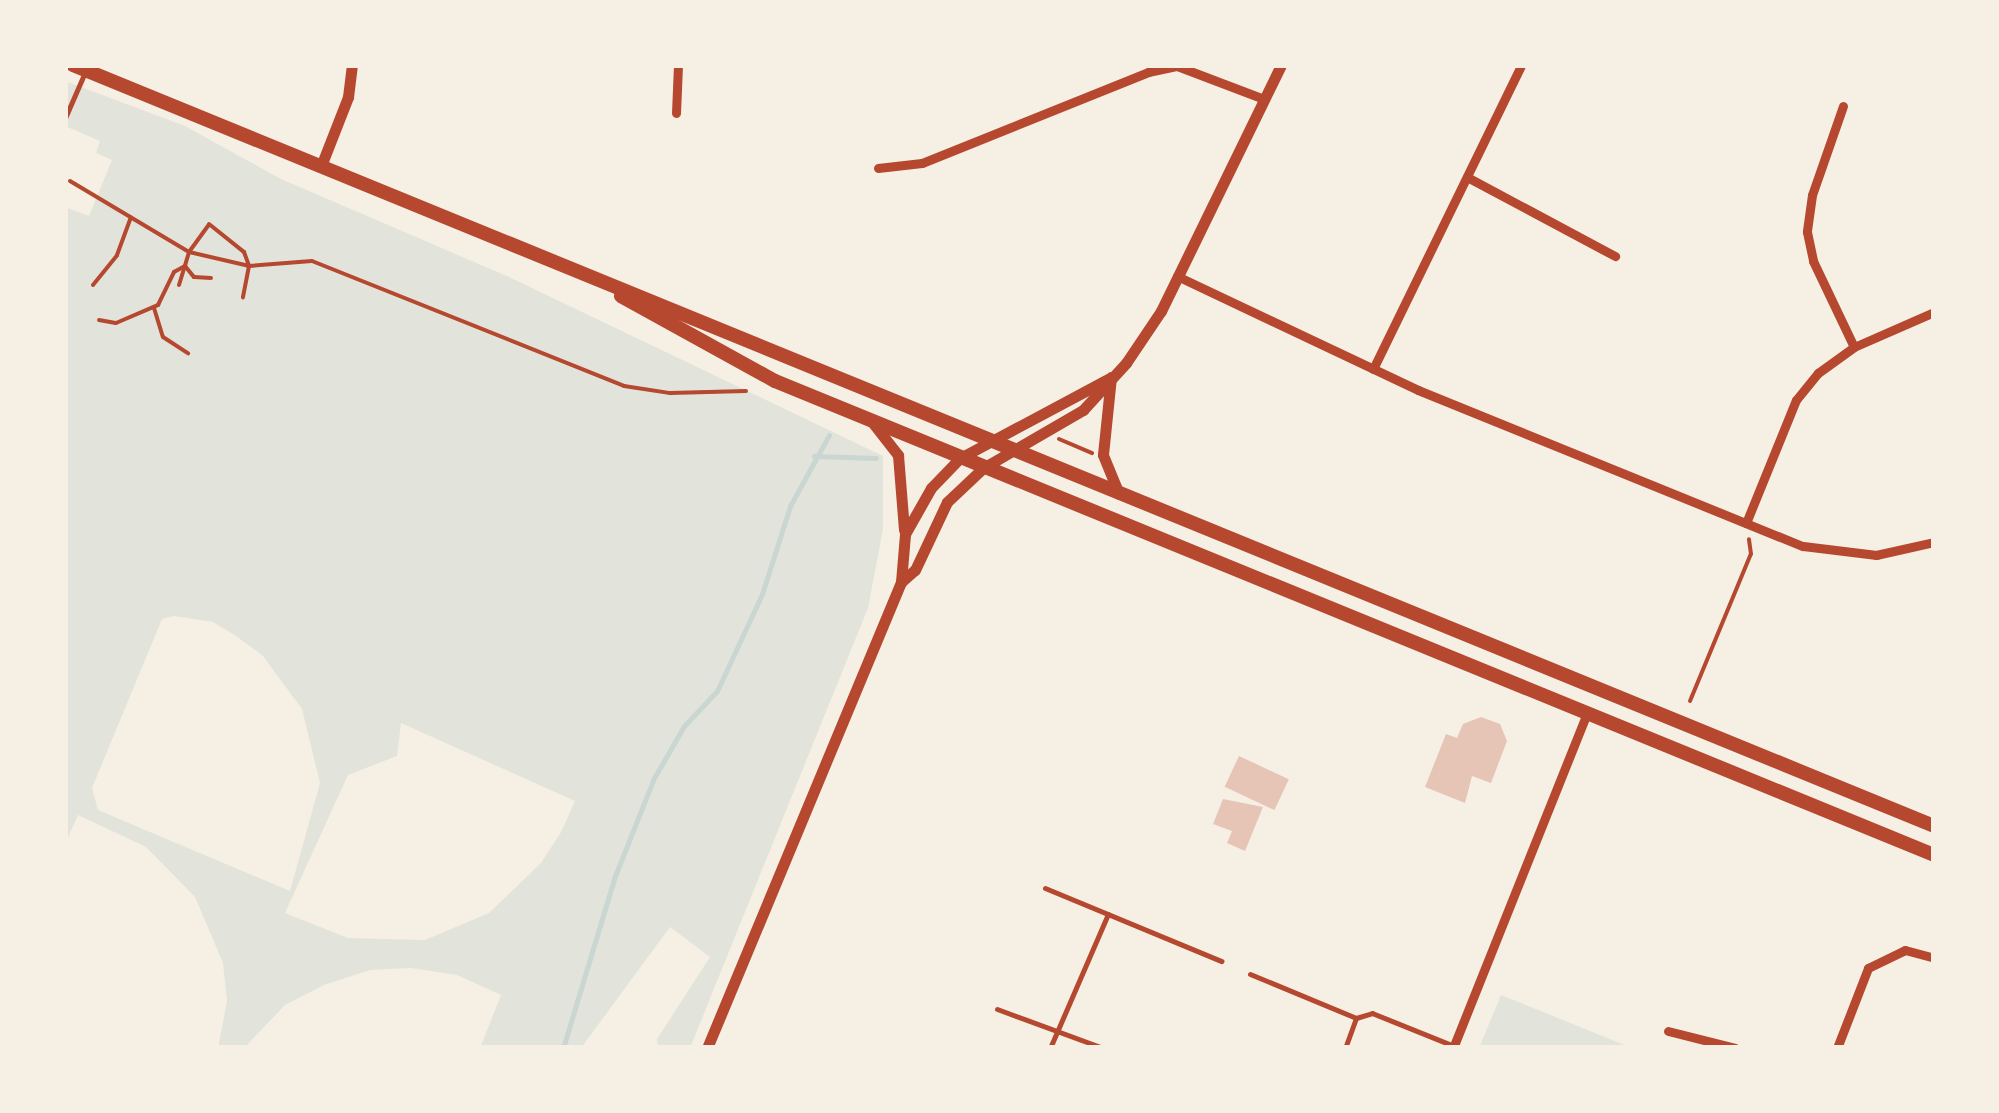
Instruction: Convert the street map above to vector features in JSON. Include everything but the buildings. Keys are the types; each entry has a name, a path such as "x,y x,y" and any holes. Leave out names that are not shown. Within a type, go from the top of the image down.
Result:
{"main road":[{"path":"79,67 1934,826"},
{"path":"560,262 775,381 1934,855"}],"street":[{"path":"321,166 348,97 352,65"},
{"path":"676,113 678,65"},
{"path":"901,582 914,570 956,487 1083,410 1148,334 1281,65"},
{"path":"1373,369 1521,65"},
{"path":"878,168 922,164 1148,72 1177,66 1200,69 1264,99"},
{"path":"1843,106 1812,195 1807,232 1813,261 1854,348"},
{"path":"1467,177 1615,256"},
{"path":"1177,276 1373,369 1750,524 1834,554 1876,555 1934,542"},
{"path":"1750,524 1796,400 1818,372 1854,348 1934,312"},
{"path":"904,534 931,488 960,458 1111,377"},
{"path":"1111,377 1103,456 1119,494"},
{"path":"707,1048 901,582 904,534 898,455 870,420"},
{"path":"1453,1047 1587,713"},
{"path":"1837,1048 1868,968 1905,950 1934,958"},
{"path":"1668,1031 1734,1048"}],"lane":[{"path":"65,118 79,67"},
{"path":"1045,888 1221,961"},
{"path":"1050,1048 1108,914"},
{"path":"1250,974 1356,1018 1372,1013 1453,1047"},
{"path":"997,1009 1103,1048"},
{"path":"1345,1048 1356,1018"}],"path":[{"path":"70,181 189,252 249,266 312,261 593,377 670,393 746,391"},
{"path":"93,286 117,255 131,216"},
{"path":"179,284 189,252 209,224 232,239 249,266 243,297"},
{"path":"185,266 194,277 211,278"},
{"path":"98,320 116,322 154,308 174,272 185,266"},
{"path":"154,308 163,337 188,353"},
{"path":"1055,437 1096,455"},
{"path":"1690,702 1751,554 1750,524"}],"shaded area":[{"path":"65,81 185,126 281,179 509,277 883,456 883,529 868,608 690,1048 658,1048 657,1039 710,957 670,927 581,1048 480,1048 501,995 457,975 411,968 370,970 324,985 285,1005 244,1048 218,1048 227,1001 223,963 195,897 146,847 78,815 65,844 65,207 89,216 112,160 96,153 100,141 65,126","holes":["174,616 213,622 236,636 263,656 302,709 320,783 290,891 98,810 92,788 162,619","401,723 575,801 561,832 541,863 489,913 425,940 348,938 285,913 348,775 397,756"]},
{"path":"1501,995 1600,1035 1632,1048 1479,1048"}],"waterway":[{"path":"563,1048 615,876 654,778 684,726 717,691 762,594 790,506 829,435"},
{"path":"814,456 876,458"}]}
